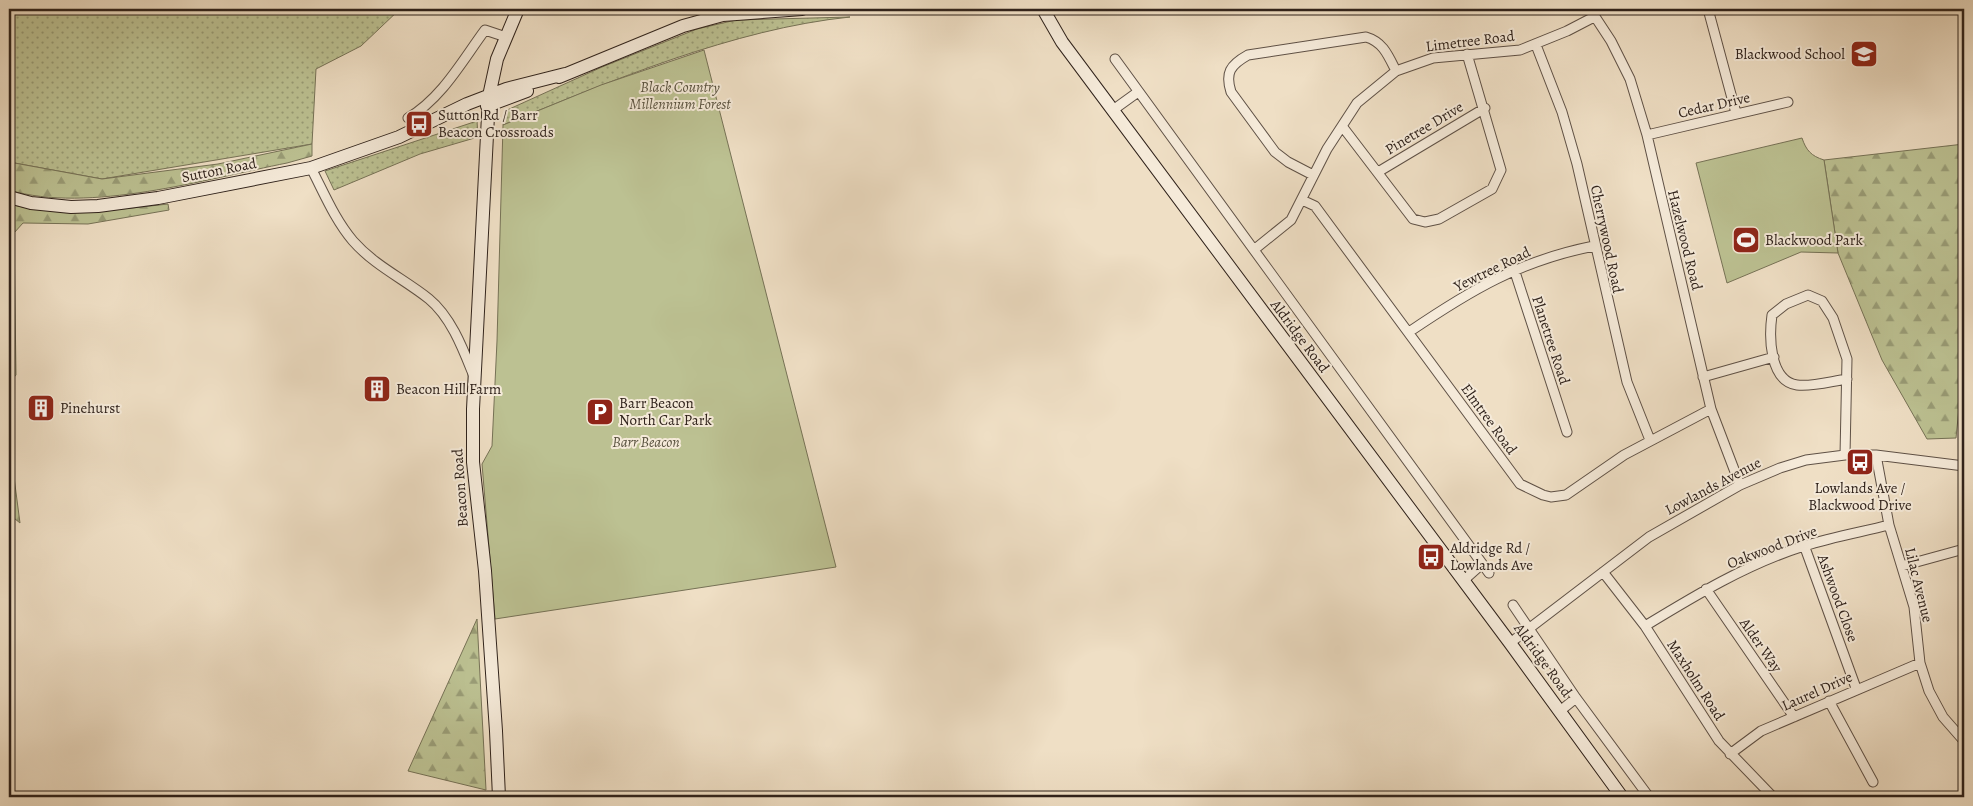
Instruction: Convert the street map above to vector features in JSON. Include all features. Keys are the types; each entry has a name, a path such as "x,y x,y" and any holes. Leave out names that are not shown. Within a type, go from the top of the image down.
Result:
{"main road":[{"name":"Beacon Road","path":"499,797 486,580 473,462 474,377 486,176 497,59 518,9"},
{"name":"Sutton Road","path":"9,197 31,203 98,206 158,198 311,168 565,74 720,12 802,9"},
{"name":"Aldridge Road","path":"1043,9 1062,42 1510,642 1622,797"},
{"path":"1052,23 1053,9"}],"street":[{"path":"1708,9 1736,113"},
{"name":"Limetree Road","path":"1255,249 1291,220 1313,175 1357,103 1396,70 1433,58 1500,53 1536,45 1592,13"},
{"name":"Hazelwood Road","path":"1592,13 1611,41 1630,79 1647,135 1711,409 1740,484"},
{"path":"408,118 422,110 437,96 485,30 506,37"},
{"path":"1313,175 1288,162 1275,152 1231,92 1228,81 1229,70 1235,62 1248,56 1366,37 1376,40 1385,48 1396,70"},
{"name":"Cherrywood Road","path":"1536,45 1564,120 1577,164 1594,246 1627,382 1650,440"},
{"path":"1342,126 1413,219 1425,222 1440,219 1492,189 1501,170 1485,108 1468,54"},
{"name":"Aldridge Road","path":"1115,59 1255,249 1489,574"},
{"path":"1113,110 1138,92"},
{"name":"Cedar Drive","path":"1647,135 1788,102"},
{"name":"Pinetree Drive","path":"1378,172 1485,108"},
{"path":"311,168 338,221 353,241 371,259 431,300 458,338 474,377"},
{"name":"Elmtree Road","path":"1302,200 1315,206 1520,484 1531,491 1552,497 1566,495 1624,455 1711,409"},
{"name":"Yewtree Road","path":"1408,332 1443,309 1514,269 1594,246"},
{"name":"Planetree Road","path":"1514,269 1560,419 1568,432"},
{"path":"1845,455 1847,379 1847,358 1833,318 1822,301 1808,295 1786,304 1772,315 1770,333 1774,357 1778,369 1785,380 1797,385 1847,379"},
{"path":"1703,377 1774,357"},
{"name":"Lowlands Avenue","path":"1510,642 1649,537 1740,484 1780,468 1806,460 1845,455 1876,455 1964,466"},
{"name":"Lilac Avenue","path":"1876,455 1889,525 1914,607 1920,663 1929,691 1943,717 1964,740"},
{"name":"Oakwood Drive","path":"1645,626 1706,589 1753,565 1804,546 1889,525"},
{"name":"Ashwood Close","path":"1804,546 1856,688"},
{"path":"1902,566 1964,548"},
{"path":"1463,581 1482,564"},
{"name":"Maxholm Road","path":"1603,572 1645,626 1706,723 1730,754 1772,797"},
{"name":"Alder Way","path":"1706,589 1794,717"},
{"name":"Aldridge Road","path":"1513,605 1576,698 1649,797"},
{"name":"Laurel Drive","path":"1730,754 1762,731 1856,688 1920,663"},
{"name":"Aldridge Road","path":"1560,711 1576,698"},
{"path":"1829,701 1873,782"}],"green space":[{"path":"9,9 400,9 361,46 316,69 312,144 102,179 9,162"},
{"path":"850,17 806,23 717,45 586,91 503,125 505,111 602,67 697,29 736,20"},
{"name":"Barr Beacon","path":"704,50 836,567 495,619 482,464 492,446 503,125 601,85"},
{"path":"477,121 478,137 420,154 334,190 325,171"},
{"name":"Blackwood Park","path":"1802,138 1810,152 1824,160 1838,253 1801,252 1727,283 1696,163"},
{"path":"312,144 312,156 287,163 147,192 74,198 40,196 9,190 9,162 102,179 218,164"},
{"name":"Blackwood Park","path":"1964,144 1964,357 1956,438 1927,439 1882,360 1838,253 1824,160"},
{"path":"9,204 48,210 88,211 168,204 169,210 88,224 23,223 14,233 16,375 9,383"},
{"path":"9,439 20,523 9,514"},
{"path":"477,619 486,790 408,771"}],"place":[{"name":"Blackwood School","path":"1864,54"},
{"name":"Sutton Rd / Barr Beacon Crossroads","path":"419,124"},
{"name":"Blackwood Park","path":"1746,240"},
{"name":"Beacon Hill Farm","path":"377,389"},
{"name":"Pinehurst","path":"41,408"},
{"name":"Barr Beacon North Car Park","path":"600,412"},
{"name":"Lowlands Ave / Blackwood Drive","path":"1860,462"},
{"name":"Aldridge Rd / Lowlands Ave","path":"1431,557"}],"park label":[{"name":"Black Country Millennium Forest","path":"680,96"}]}
